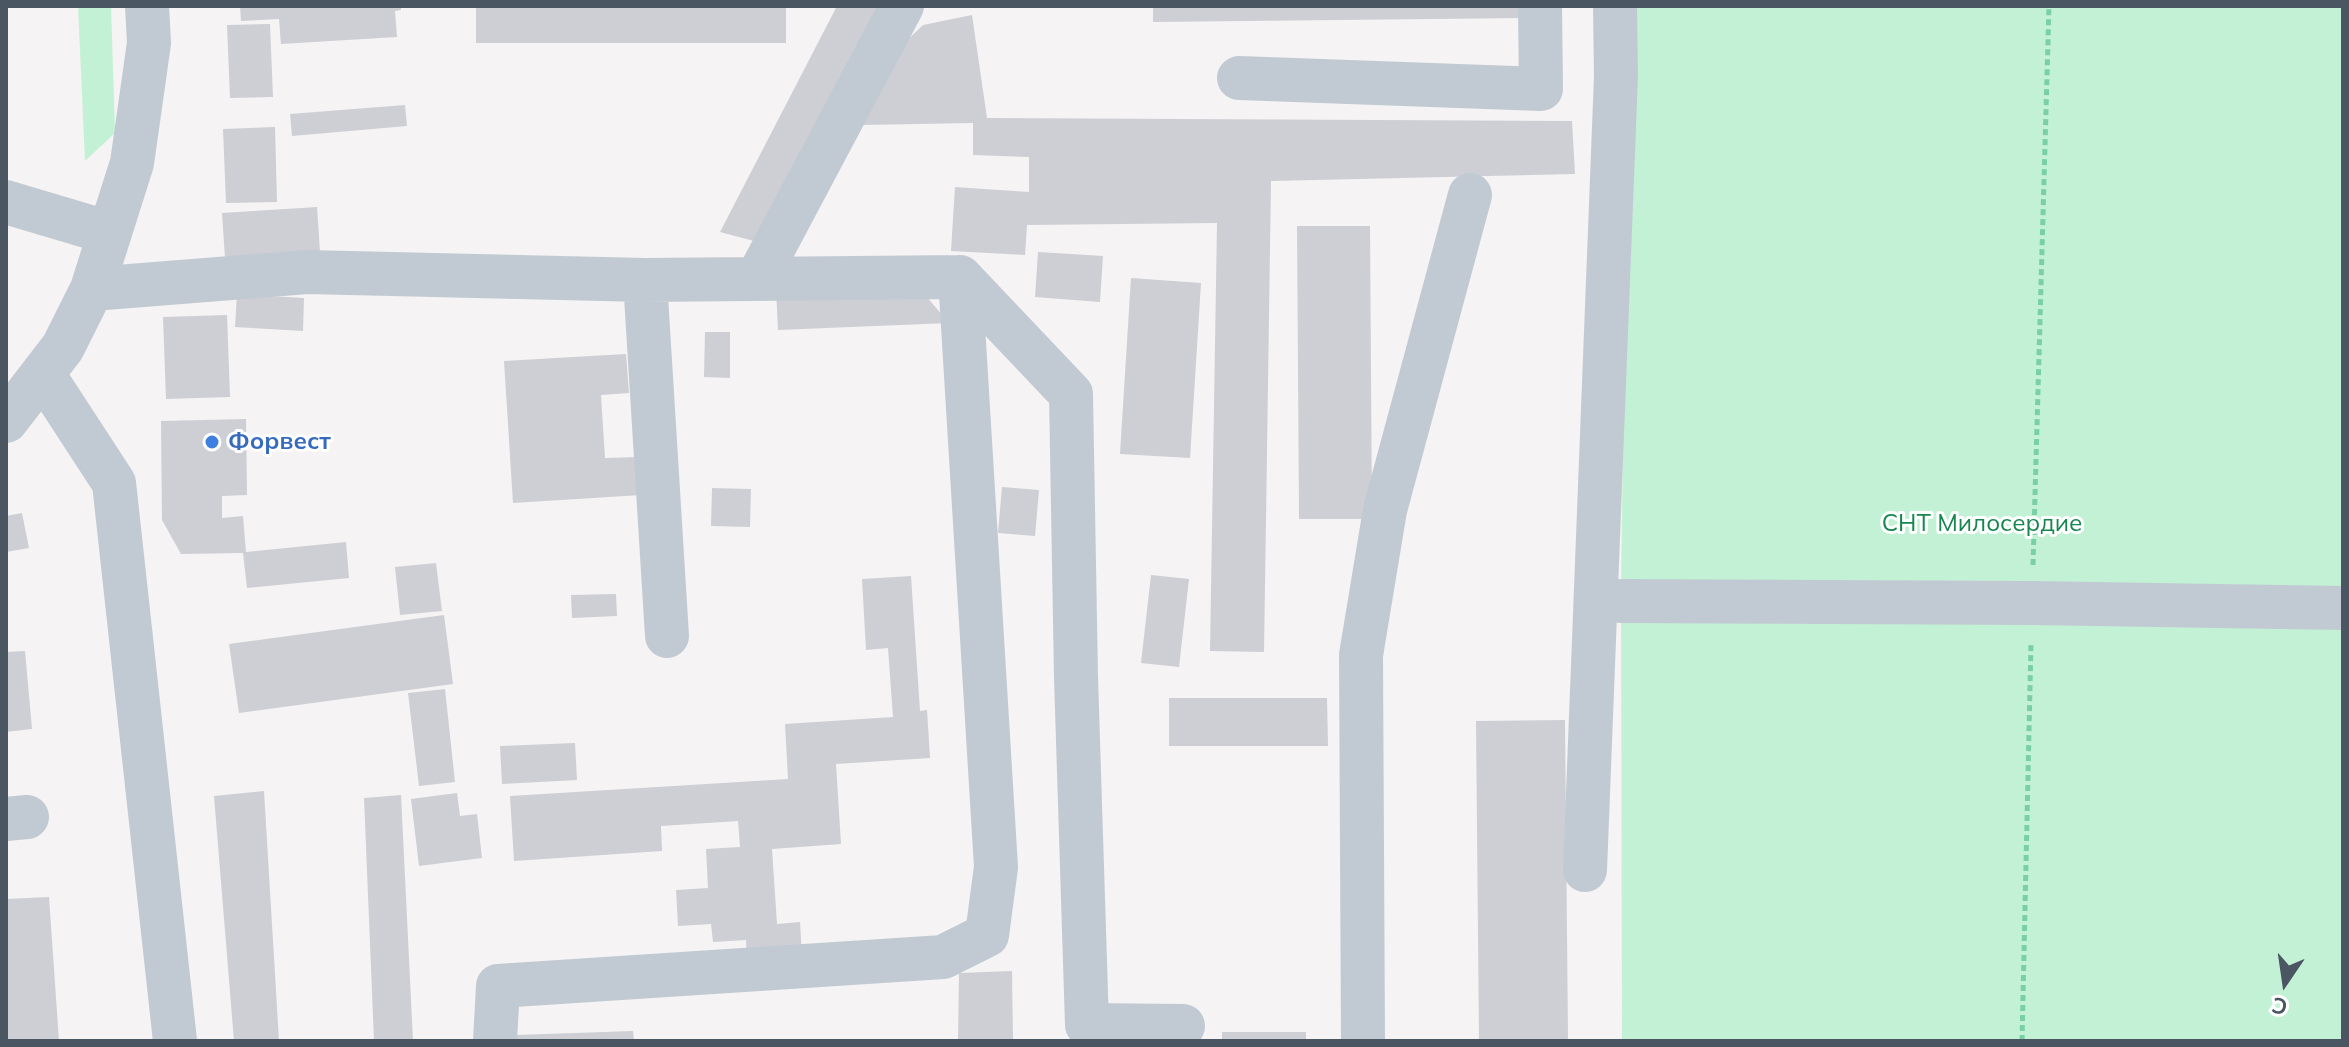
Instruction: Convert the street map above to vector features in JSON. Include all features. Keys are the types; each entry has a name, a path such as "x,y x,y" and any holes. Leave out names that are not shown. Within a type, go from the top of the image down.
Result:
{"street":[{"path":"6,421 63,347 92,289 132,163 149,43 147,6"},
{"path":"757,279 902,6"},
{"path":"1239,78 1541,89 1540,6"},
{"path":"1585,870 1616,76 1615,6"},
{"path":"1363,1041 1361,655 1385,510 1470,195"},
{"path":"6,202 110,233"},
{"path":"92,289 307,272 645,280 960,277 1071,394 1087,1025 1183,1026"},
{"path":"495,1041 498,986 943,957 987,935 996,867 960,277"},
{"path":"645,280 667,636"},
{"path":"43,374 114,483 175,1041"},
{"path":"1621,601 2343,608"}],"path":[{"path":"2022,1041 2049,6"}],"green space":[{"path":"78,6 111,6 115,133 85,161"},
{"name":"СНТ Милосердие","path":"1628,6 2343,6 2343,1041 1622,1041 1621,601"}],"building":[{"path":"240,6 401,6 401,10 395,11 397,37 281,44 279,19 241,21"},
{"path":"476,6 786,6 786,43 476,43"},
{"path":"837,6 879,6 754,241 720,232"},
{"path":"1153,6 1525,6 1525,18 1153,22"},
{"path":"972,15 987,118 1572,121 1575,174 1271,181 1264,652 1210,651 1217,223 1027,225 1025,255 951,251 955,187 1029,192 1029,157 973,155 973,123 863,125 898,49 923,25"},
{"path":"270,24 273,97 230,98 227,25"},
{"path":"405,105 407,126 292,136 290,114"},
{"path":"275,127 277,202 226,203 223,129"},
{"path":"317,207 320,252 225,258 222,213"},
{"path":"1297,226 1370,226 1372,519 1299,519"},
{"path":"1038,252 1103,256 1100,302 1035,297"},
{"path":"1131,278 1201,283 1190,458 1120,454"},
{"path":"776,289 920,289 949,323 778,330"},
{"path":"237,294 304,298 303,331 235,327"},
{"path":"227,315 230,397 166,399 163,317"},
{"path":"705,332 730,332 730,378 704,377"},
{"path":"626,354 629,393 601,395 605,458 638,457 641,495 513,503 504,361"},
{"path":"246,419 247,495 222,496 222,518 243,516 246,552 346,542 349,578 247,588 243,553 181,554 162,520 161,421"},
{"path":"1002,487 1039,490 1035,536 998,533"},
{"path":"712,488 751,489 750,527 711,526"},
{"path":"22,513 29,548 6,552 6,516"},
{"path":"436,563 442,611 400,615 395,567"},
{"path":"1151,575 1189,579 1179,667 1141,663"},
{"path":"911,576 920,711 927,710 930,758 836,764 841,844 772,849 777,924 800,922 802,956 747,960 746,940 713,942 711,924 678,926 676,890 708,888 706,849 740,847 738,821 661,826 662,851 514,861 510,796 788,779 785,724 893,717 888,648 866,650 862,579"},
{"path":"616,594 617,616 572,618 571,595"},
{"path":"444,615 453,684 239,713 229,644"},
{"path":"25,651 32,729 6,732 6,652"},
{"path":"445,689 455,782 419,786 408,693"},
{"path":"1169,698 1327,698 1328,746 1169,746"},
{"path":"1565,720 1568,1041 1479,1041 1476,721"},
{"path":"575,743 577,780 502,784 500,746"},
{"path":"264,791 279,1041 234,1041 214,796"},
{"path":"457,793 460,816 477,814 482,858 419,866 411,799"},
{"path":"401,795 413,1041 374,1041 364,798"},
{"path":"49,897 59,1041 6,1041 6,899"},
{"path":"1012,971 1013,1041 958,1041 959,973"},
{"path":"633,1031 634,1041 516,1041 516,1035"},
{"path":"1222,1032 1306,1032 1306,1041 1222,1041"}],"place":[{"name":"Форвест","path":"212,442"}]}
